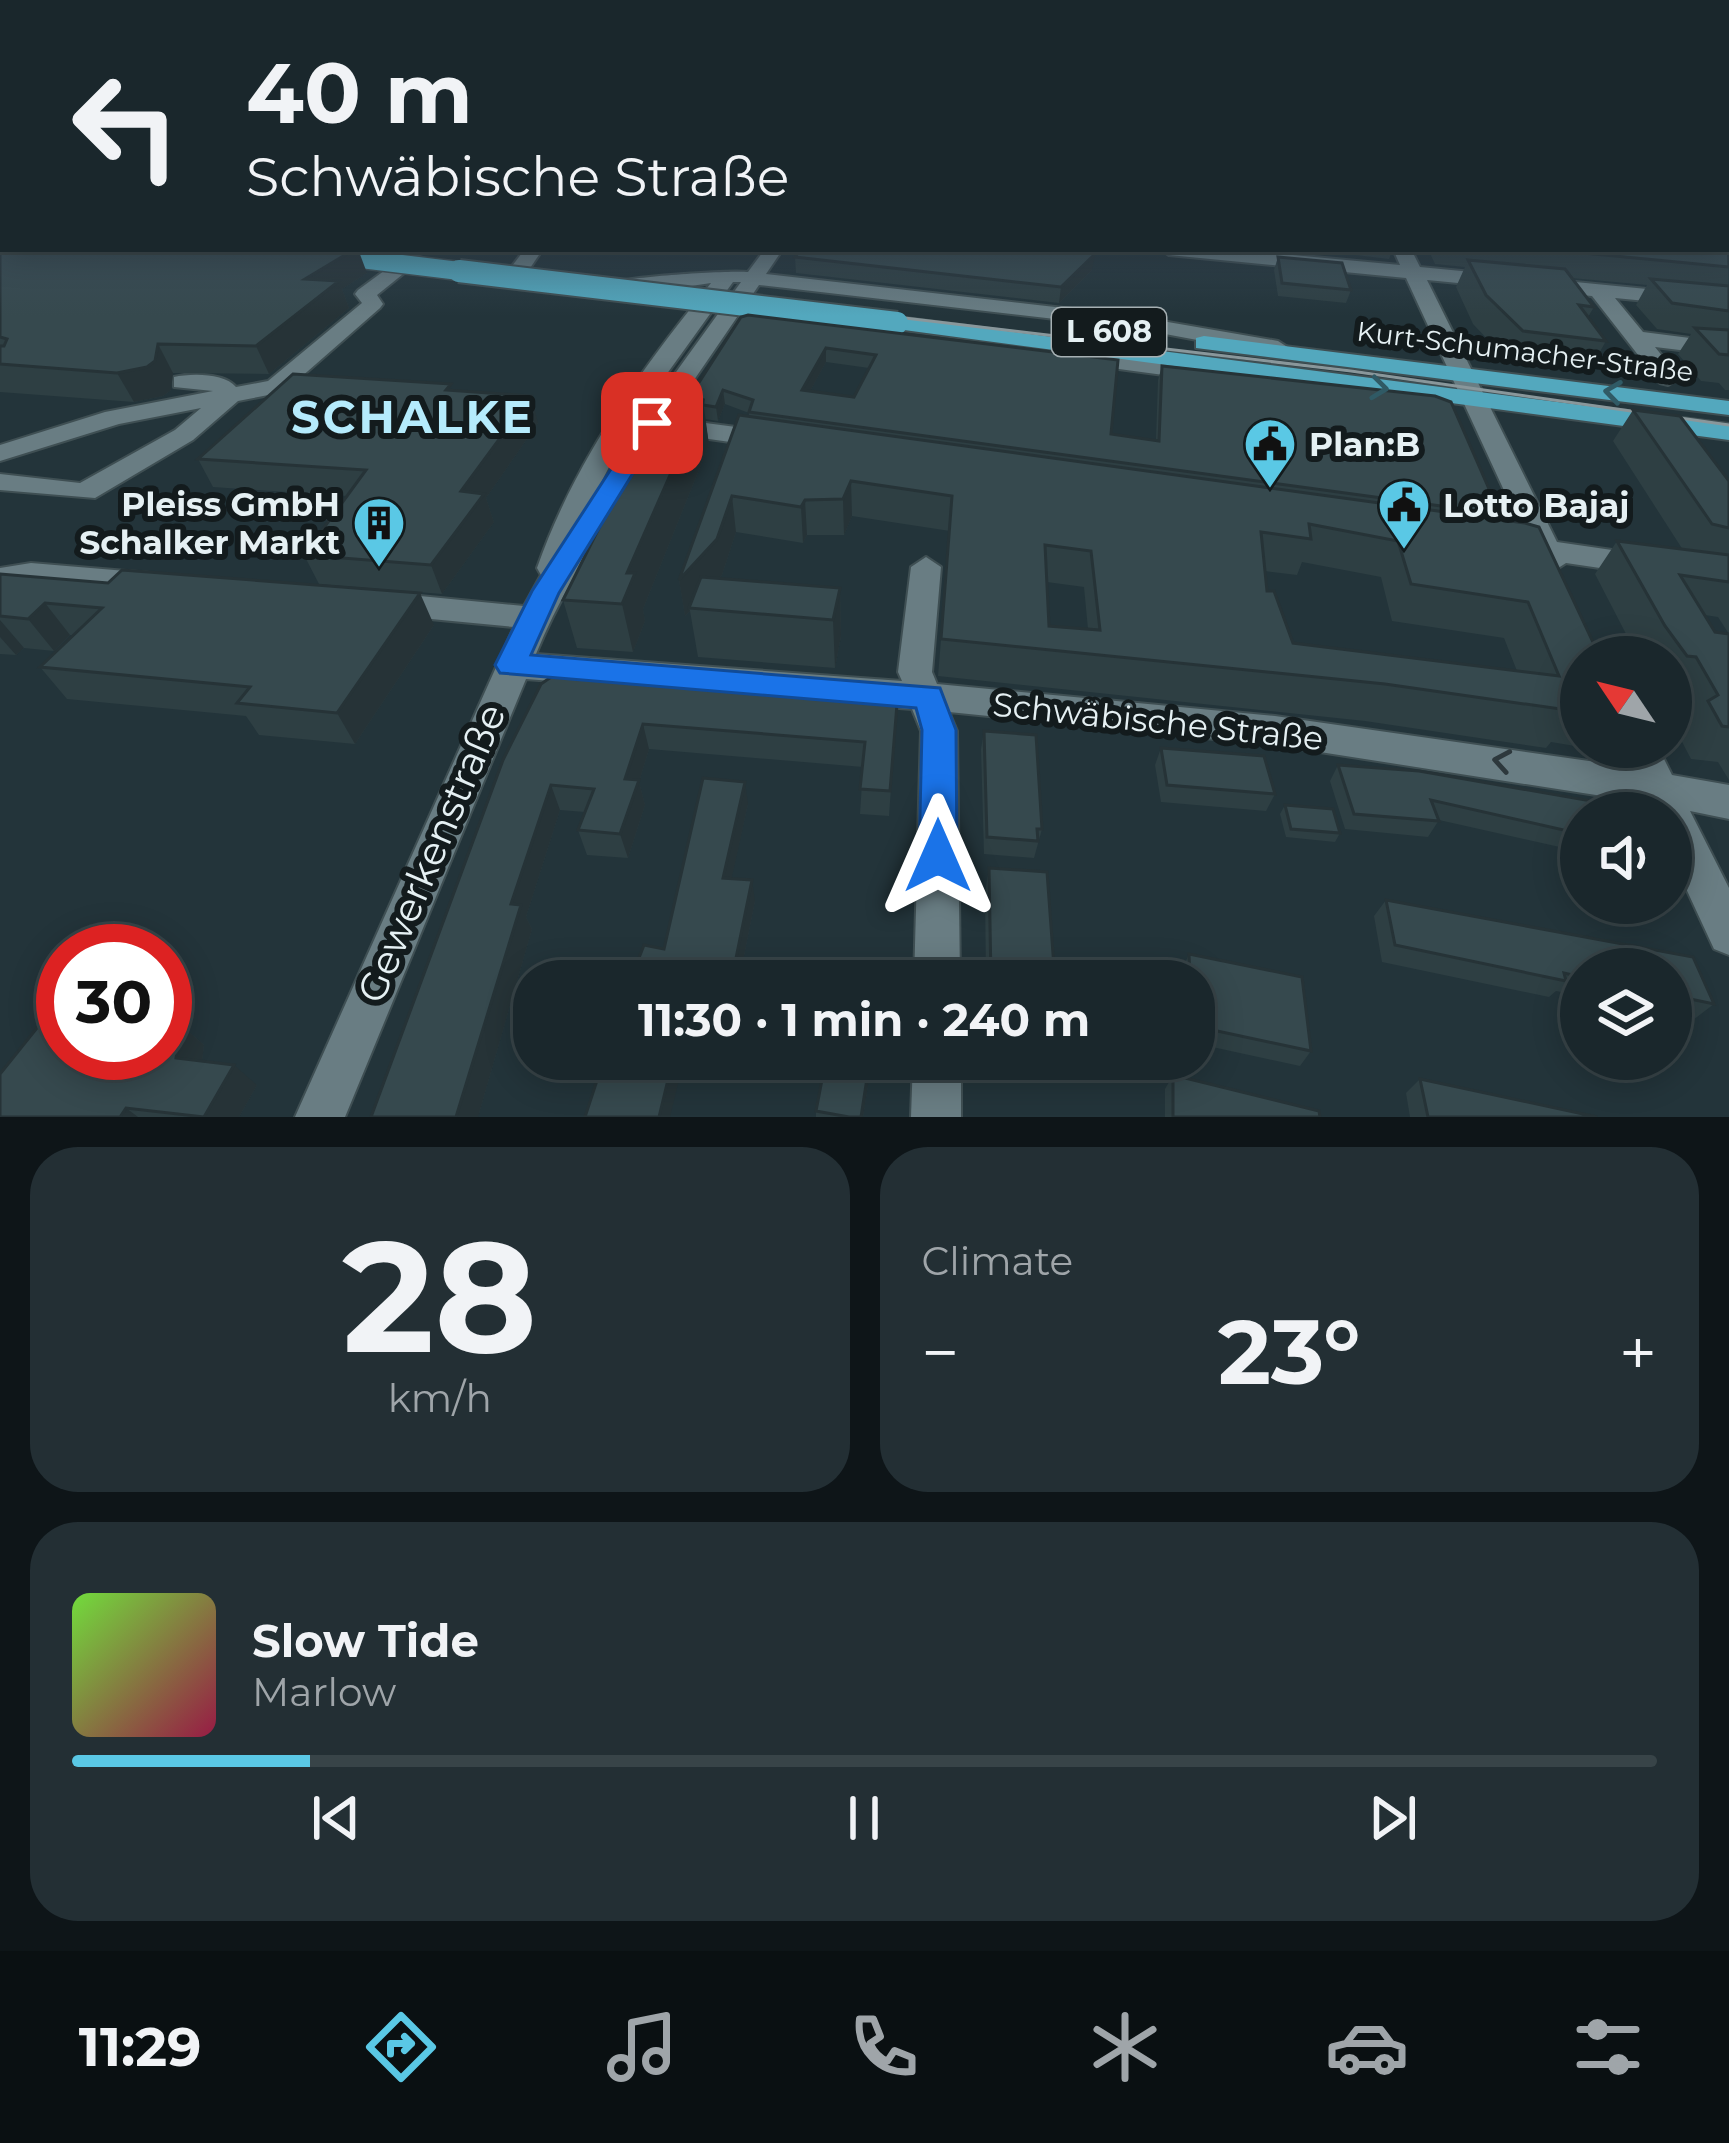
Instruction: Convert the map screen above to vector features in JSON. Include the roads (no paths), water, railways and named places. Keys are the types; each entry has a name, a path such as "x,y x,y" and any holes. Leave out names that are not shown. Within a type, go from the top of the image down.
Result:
{"main road":[{"name":"Kurt-Schumacher-Straße","path":"307,252 1313,356 1729,408"},
{"name":"Kurt-Schumacher-Straße","path":"405,254 901,316 1284,376 1729,432"}],"street":[{"path":"519,270 532,252"},
{"path":"638,422 699,311 746,252"},
{"path":"638,422 772,252"},
{"path":"1202,252 1729,303"},
{"path":"1403,252 1567,593"},
{"path":"0,453 114,416 276,387 373,304 365,294 405,254 651,286 699,311"},
{"name":"Kurt-Schumacher-Straße","path":"651,286 727,275 1133,322 1313,356"},
{"path":"1598,290 1668,378"},
{"name":"Kurt-Schumacher-Straße","path":"699,311 1254,380 1284,376"},
{"path":"1636,338 1721,348"},
{"path":"182,382 223,385 228,398"},
{"path":"0,482 85,492 169,445 228,398"},
{"path":"638,422 801,444"},
{"name":"Gewerkenstraße","path":"320,1117 511,665 539,604 594,523 638,422"},
{"path":"1477,541 1729,577"},
{"path":"926,567 915,672 939,730 937,960"},
{"path":"0,578 31,574 171,585"},
{"path":"352,600 539,604"},
{"name":"Schwäbische Straße","path":"511,665 929,697 1443,751 1729,802"},
{"path":"1650,768 1729,934"},
{"path":"936,1117 937,1080"}],"tram line":[{"path":"350,252 1351,371 1729,425"}],"place":[{"name":"Plan:B","path":"1270,490"},
{"name":"Lotto Bajaj","path":"1404,551"},
{"name":"Pleiss GmbH Schalker Markt","path":"379,569"}],"district":[{"name":"SCHALKE","path":"413,417"}]}
